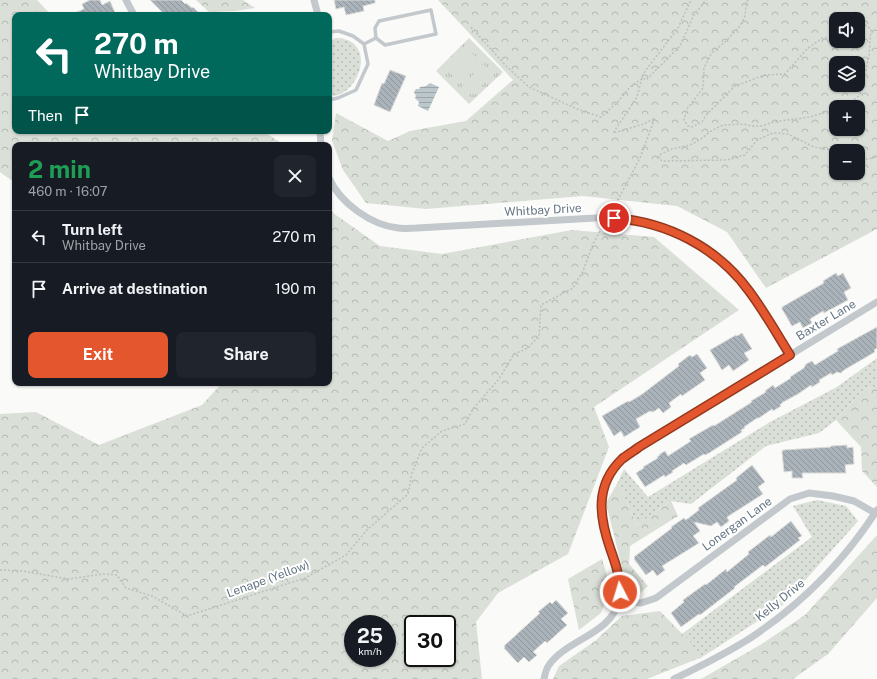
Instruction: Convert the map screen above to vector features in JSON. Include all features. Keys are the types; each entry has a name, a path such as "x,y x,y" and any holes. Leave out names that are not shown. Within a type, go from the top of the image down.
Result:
{"street":[{"path":"126,0 132,12"},
{"path":"314,0 317,12"},
{"name":"Whitbay Drive","path":"332,182 341,196 367,217 382,224 398,228 608,218 650,223 683,236 728,266 750,291 790,355"},
{"name":"Baxter Lane","path":"544,679 549,665 555,658 562,652 595,632 604,624 613,614 619,601 620,584 602,524 601,512 602,499 606,484 622,460 639,447 877,302"},
{"name":"Lonergan Lane","path":"619,601 641,604 656,598 790,499 809,493 833,496 854,501 876,511"},
{"name":"Kelly Drive","path":"674,679 711,661 752,637 790,608 821,581 848,549 876,511"}],"lane":[{"path":"432,10 436,34 385,45 376,38 375,28 379,21 432,10"},
{"path":"332,32 339,31 353,36 364,44 368,64 356,90 332,99"},
{"path":"364,44 376,38"}],"path":[{"name":"Lenape (Yellow)","path":"0,570 22,571 70,579 103,574 117,575 126,588 152,596 188,616 305,578 346,555 367,530 408,494 412,473 422,448 442,431 465,424 473,409 499,379 514,354 528,348 539,336 541,305 573,288 583,271 593,244 640,158 655,118 644,124 613,133 637,97 644,74 678,28 691,0"},
{"path":"471,27 506,66 529,87 583,111 601,117 617,103 630,87 643,78 646,80 680,46 694,15 706,0"},
{"path":"748,0 746,4 745,16 740,26 711,54 704,68 703,88 687,109 684,120 688,126 692,127 702,122 735,86 765,75 785,74 807,49 822,38 829,37"},
{"path":"854,100 860,95 869,56 871,29 865,25"},
{"path":"829,111 810,117 773,122 762,126 722,124 702,139 690,145 672,150 659,156 659,158 662,161 728,160 745,155 757,140 773,133 788,134 814,147 829,150"},
{"path":"865,160 877,157"}],"green space":[{"path":"0,0 37,0 48,12 12,12 12,134 268,134 280,142 12,142 12,181 0,172"},
{"path":"196,0 243,0 255,8 235,11 209,12"},
{"path":"438,0 877,0 877,229 766,288 727,232 677,206 583,196 426,209 366,203 343,170 332,141 336,113 388,141 410,131 466,121 513,80"},
{"path":"336,38 349,41 357,47 361,56 357,76 351,85 344,92 334,96 332,95 332,40"},
{"path":"469,38 503,72 469,104 436,71"},
{"path":"467,48 477,58 456,79 446,69"},
{"path":"483,64 493,74 472,95 462,86"},
{"path":"332,211 380,246 442,254 572,230 654,237 739,310 594,407 609,447 568,554 498,593 476,622 482,679 0,679 0,414 36,412 99,445 202,405 219,386 332,386"},
{"path":"877,358 877,386 862,391 836,420 819,433 766,446 691,504 671,501 637,525 618,482 624,469 648,497 770,422 837,387"},
{"path":"877,386 877,487 862,471 861,447 836,420 862,391"},
{"path":"618,482 637,525 671,501 678,516 630,546 629,564 648,586 638,595 626,584 606,503"},
{"path":"817,500 846,506 858,521 784,604 699,659 690,642 682,634 812,537 793,506"},
{"path":"877,535 877,598 828,654 793,679 701,679 760,645 805,615"},
{"path":"602,559 611,589 601,613 579,630 568,579"},
{"path":"660,611 690,642 702,657 647,679 553,679 559,666 595,641 622,616"}],"shaded area":[{"path":"430,83 439,87 428,111 418,106 419,102 415,98 416,96 414,92 416,89"}],"building":[{"path":"90,0 100,0 102,5 110,1 115,12 77,12 84,9 82,4"},
{"path":"150,0 181,0 185,4 186,3 192,8 193,7 198,12 162,12"},
{"path":"334,0 375,0 375,3 363,6 364,11 346,15 344,7 336,9"},
{"path":"390,70 406,76 390,112 374,105 382,83 384,84"},
{"path":"836,273 838,276 843,273 851,288 844,292 848,300 824,313 823,311 810,319 812,323 803,328 800,322 792,326 782,307 824,283 823,281"},
{"path":"877,327 877,348 874,350 875,352 841,373 837,372 832,375 831,373 819,380 820,382 812,387 811,385 783,402 780,405 781,406 773,411 772,409 757,418 744,427 745,428 741,430 742,432 709,453 704,454 686,465 684,463 665,477 664,475 645,487 636,473 658,458 657,457 660,454 665,451 668,456 691,441 689,439 713,425 714,426 752,402 751,401 766,392 765,391 773,385 775,388 791,378 790,377 804,368 806,364 812,361 815,365 838,351 837,349"},
{"path":"742,333 752,349 744,353 749,360 733,371 729,365 722,370 710,350"},
{"path":"697,354 707,368 700,373 705,380 669,403 671,407 663,413 659,408 636,419 640,427 624,437 621,431 614,436 602,416 641,395 679,366 678,364 690,355 692,357"},
{"path":"847,445 847,448 853,447 854,464 845,465 846,473 802,473 803,478 792,478 792,471 784,472 783,450"},
{"path":"752,465 765,482 758,487 763,494 727,517 729,521 721,527 717,522 711,526 694,522 700,531 693,536 699,543 662,566 665,570 657,576 653,570 646,575 634,557 672,528 671,527 684,518 686,520 699,510 698,508 737,480 736,478"},
{"path":"791,521 802,536 798,538 800,540 765,567 763,565 700,615 699,614 681,627 671,613 684,602 683,600 705,584 706,585 726,569 727,572 749,554 748,552 770,535 771,537"},
{"path":"556,600 568,613 561,619 567,625 547,643 545,641 533,652 537,655 529,662 524,657 518,663 504,648 504,646 540,613 538,612 550,602 552,604"}],"route":[{"path":"614,218 650,223 683,236 698,244 728,266 750,291 790,355 639,447 622,460 612,473 606,484 602,499 601,512 602,524 617,570 620,592"}]}
